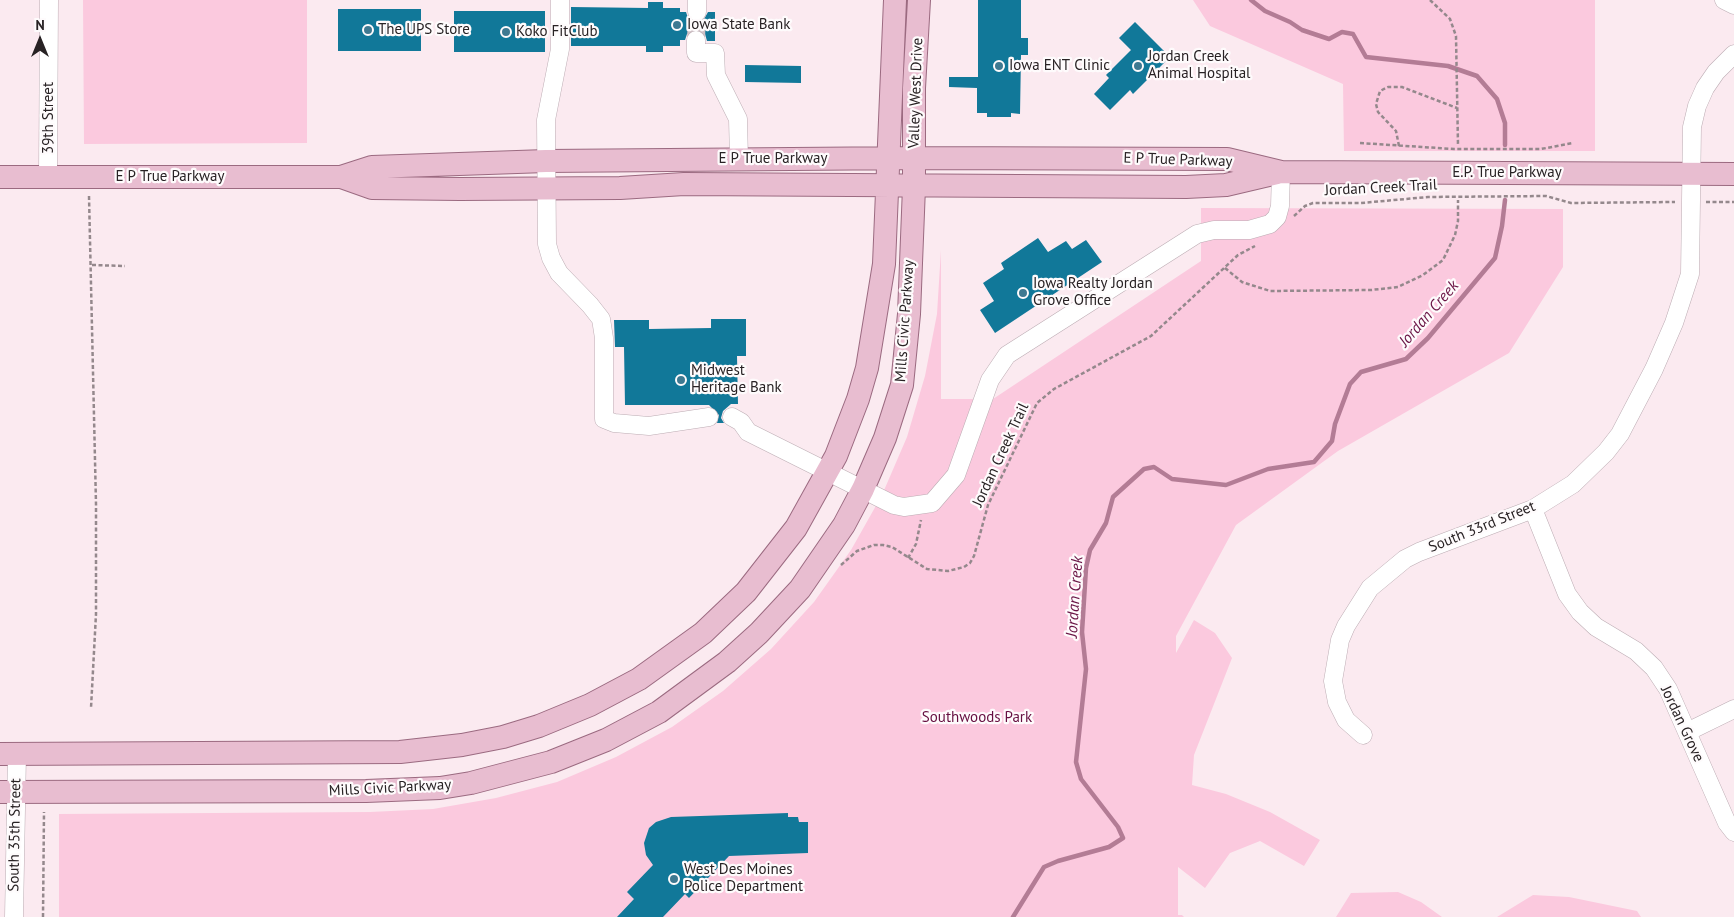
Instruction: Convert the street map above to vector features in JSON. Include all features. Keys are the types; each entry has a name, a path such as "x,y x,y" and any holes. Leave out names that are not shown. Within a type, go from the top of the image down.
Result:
{"main road":[{"name":"Valley West Drive","path":"888,184 896,0"},
{"name":"Valley West Drive","path":"914,187 914,88 919,0"},
{"name":"E P True Parkway","path":"340,177 372,166 546,161 914,158 1227,159 1281,172"},
{"name":"E P True Parkway","path":"0,177 340,177 372,188 546,189 684,184 888,184 914,187 1196,186 1226,185 1281,172"},
{"name":"E.P. True Parkway","path":"1281,172 1734,174"},
{"name":"Mills Civic Parkway","path":"9,754 400,752 475,743 554,720 590,705 639,679 703,633 746,592 779,553 796,528 827,473 847,431 867,368 884,264 888,184"},
{"name":"Mills Civic Parkway","path":"8,792 408,790 440,788 502,776 568,756 606,740 659,712 703,682 738,653 800,589 839,533 863,490 885,438 902,385 909,314 914,187"}],"street":[{"name":"39th Street","path":"48,177 49,0"},
{"path":"560,0 560,49 546,120 547,244 551,258 559,273 590,305 600,319 604,338 604,420 614,423 649,426 709,417"},
{"path":"1724,0 1734,5"},
{"path":"696,40 696,53 715,53 716,75 738,119 739,160"},
{"name":"South 33rd Street","path":"1363,735 1346,720 1337,702 1333,681 1340,640 1346,626 1370,588 1399,564 1419,552 1533,509 1573,484 1606,452 1620,434 1654,370 1674,323 1690,274 1690,140 1697,106 1705,88 1716,72 1734,54"},
{"path":"732,417 740,422 748,432 894,505 904,507 925,504 937,499 956,475 990,380 1007,354 1197,234 1214,230 1249,230 1270,224 1277,217 1280,206 1281,172"},
{"name":"Jordan Grove","path":"1533,509 1571,600 1580,612 1596,627 1636,652 1654,668 1668,689 1727,823 1734,832"},
{"path":"1686,732 1734,709"},
{"name":"South 35th Street","path":"9,754 8,792 14,917"}],"path":[{"path":"1430,0 1450,20 1454,27 1457,47 1458,145"},
{"path":"1399,146 1396,131 1378,112 1376,104 1380,91 1388,87 1402,87 1457,108"},
{"path":"1360,142 1428,149 1541,149 1573,143"},
{"path":"89,177 92,265 96,614 91,708"},
{"name":"Jordan Creek Trail","path":"1293,218 1305,206 1313,203 1360,204 1428,197 1546,196 1571,204 1680,202"},
{"name":"Jordan Creek Trail","path":"1225,268 1242,282 1270,291 1371,290 1398,287 1423,276 1443,260 1455,235 1458,221 1458,200"},
{"path":"1701,202 1734,202"},
{"name":"Jordan Creek Trail","path":"857,552 874,545 892,547 927,569 937,570 948,571 964,567 970,563 974,556 988,505 1037,403 1054,389 1151,336 1238,255 1257,245"},
{"path":"92,265 125,266"},
{"path":"908,558 916,544 925,504"},
{"path":"43,917 44,812"}],"green space":[{"path":"83,0 307,0 307,143 84,144"},
{"path":"1193,0 1595,0 1595,151 1344,151 1343,84 1210,26"},
{"name":"Southwoods Park","path":"1201,208 1563,209 1563,267 1509,353 1338,451 1236,525 1176,636 1176,653 1194,620 1215,633 1232,658 1194,755 1192,785 1226,794 1270,812 1320,840 1304,866 1260,841 1230,853 1205,888 1178,867 1178,915 1184,917 59,917 59,814 370,812 433,809 496,798 557,782 616,757 672,727 723,691 771,649 814,602 851,550 882,495 907,437 925,376 937,314 941,250 941,399 993,399 1201,261"},
{"path":"1398,892 1421,902 1442,917 1336,917 1351,893"},
{"path":"1533,895 1569,897 1637,911 1641,917 1497,917"}],"building":[{"name":"Iowa ENT Clinic","path":"978,0 1021,0 1021,38 1028,38 1028,55 1021,55 1020,114 1011,113 1011,117 987,117 987,113 977,113 977,88 949,87 949,77 978,77"},
{"path":"648,2 663,2 663,8 680,8 680,12 686,12 688,18 697,23 703,21 708,12 715,12 715,41 707,41 705,34 696,29 687,34 685,40 680,40 680,46 663,46 663,52 646,52 646,46 571,46 571,7 648,8"},
{"path":"338,9 421,9 421,51 338,51"},
{"path":"454,11 545,11 545,52 454,52"},
{"name":"Jordan Creek Animal Hospital","path":"1135,22 1170,57 1133,94 1130,90 1110,110 1094,94 1109,78 1106,75 1131,50 1119,38"},
{"path":"745,65 801,66 801,83 745,82"},
{"name":"Iowa Realty Jordan Grove Office","path":"1038,238 1048,252 1066,241 1072,249 1086,240 1102,262 995,333 980,310 994,301 983,283 1004,269 1001,263"},
{"name":"Midwest Heritage Bank","path":"711,319 746,319 746,356 737,356 738,404 731,404 723,411 721,418 724,423 717,423 719,415 709,405 625,405 624,347 615,347 614,320 649,320 649,329 711,328"},
{"name":"West Des Moines Police Department","path":"788,813 788,817 798,817 799,822 808,822 808,853 729,856 689,898 685,894 663,917 617,917 634,899 627,892 653,865 646,855 644,843 649,828 656,822 671,817"}],"waterway":[{"name":"Jordan Creek","path":"1251,0 1265,11 1290,22 1302,30 1329,39 1342,32 1353,34 1366,57 1448,66 1477,76 1497,99 1505,123 1505,145"},
{"name":"Jordan Creek","path":"1013,917 1044,867 1058,861 1109,847 1123,838 1118,827 1081,779 1076,762 1086,669 1082,632 1086,568 1090,550 1106,523 1113,497 1144,469 1154,467 1172,479 1226,485 1268,469 1314,462 1332,441 1335,424 1350,384 1361,372 1406,359 1428,338 1495,258 1505,200"}],"tunnel":[{"path":"696,40 697,12"}],"place":[{"name":"Iowa State Bank","path":"677,25"},
{"name":"The UPS Store","path":"368,30"},
{"name":"Koko FitClub","path":"506,32"},
{"name":"Iowa ENT Clinic","path":"999,66"},
{"name":"Jordan Creek Animal Hospital","path":"1138,66"},
{"name":"Iowa Realty Jordan Grove Office","path":"1023,293"},
{"name":"Midwest Heritage Bank","path":"681,380"},
{"name":"West Des Moines Police Department","path":"674,879"}]}
